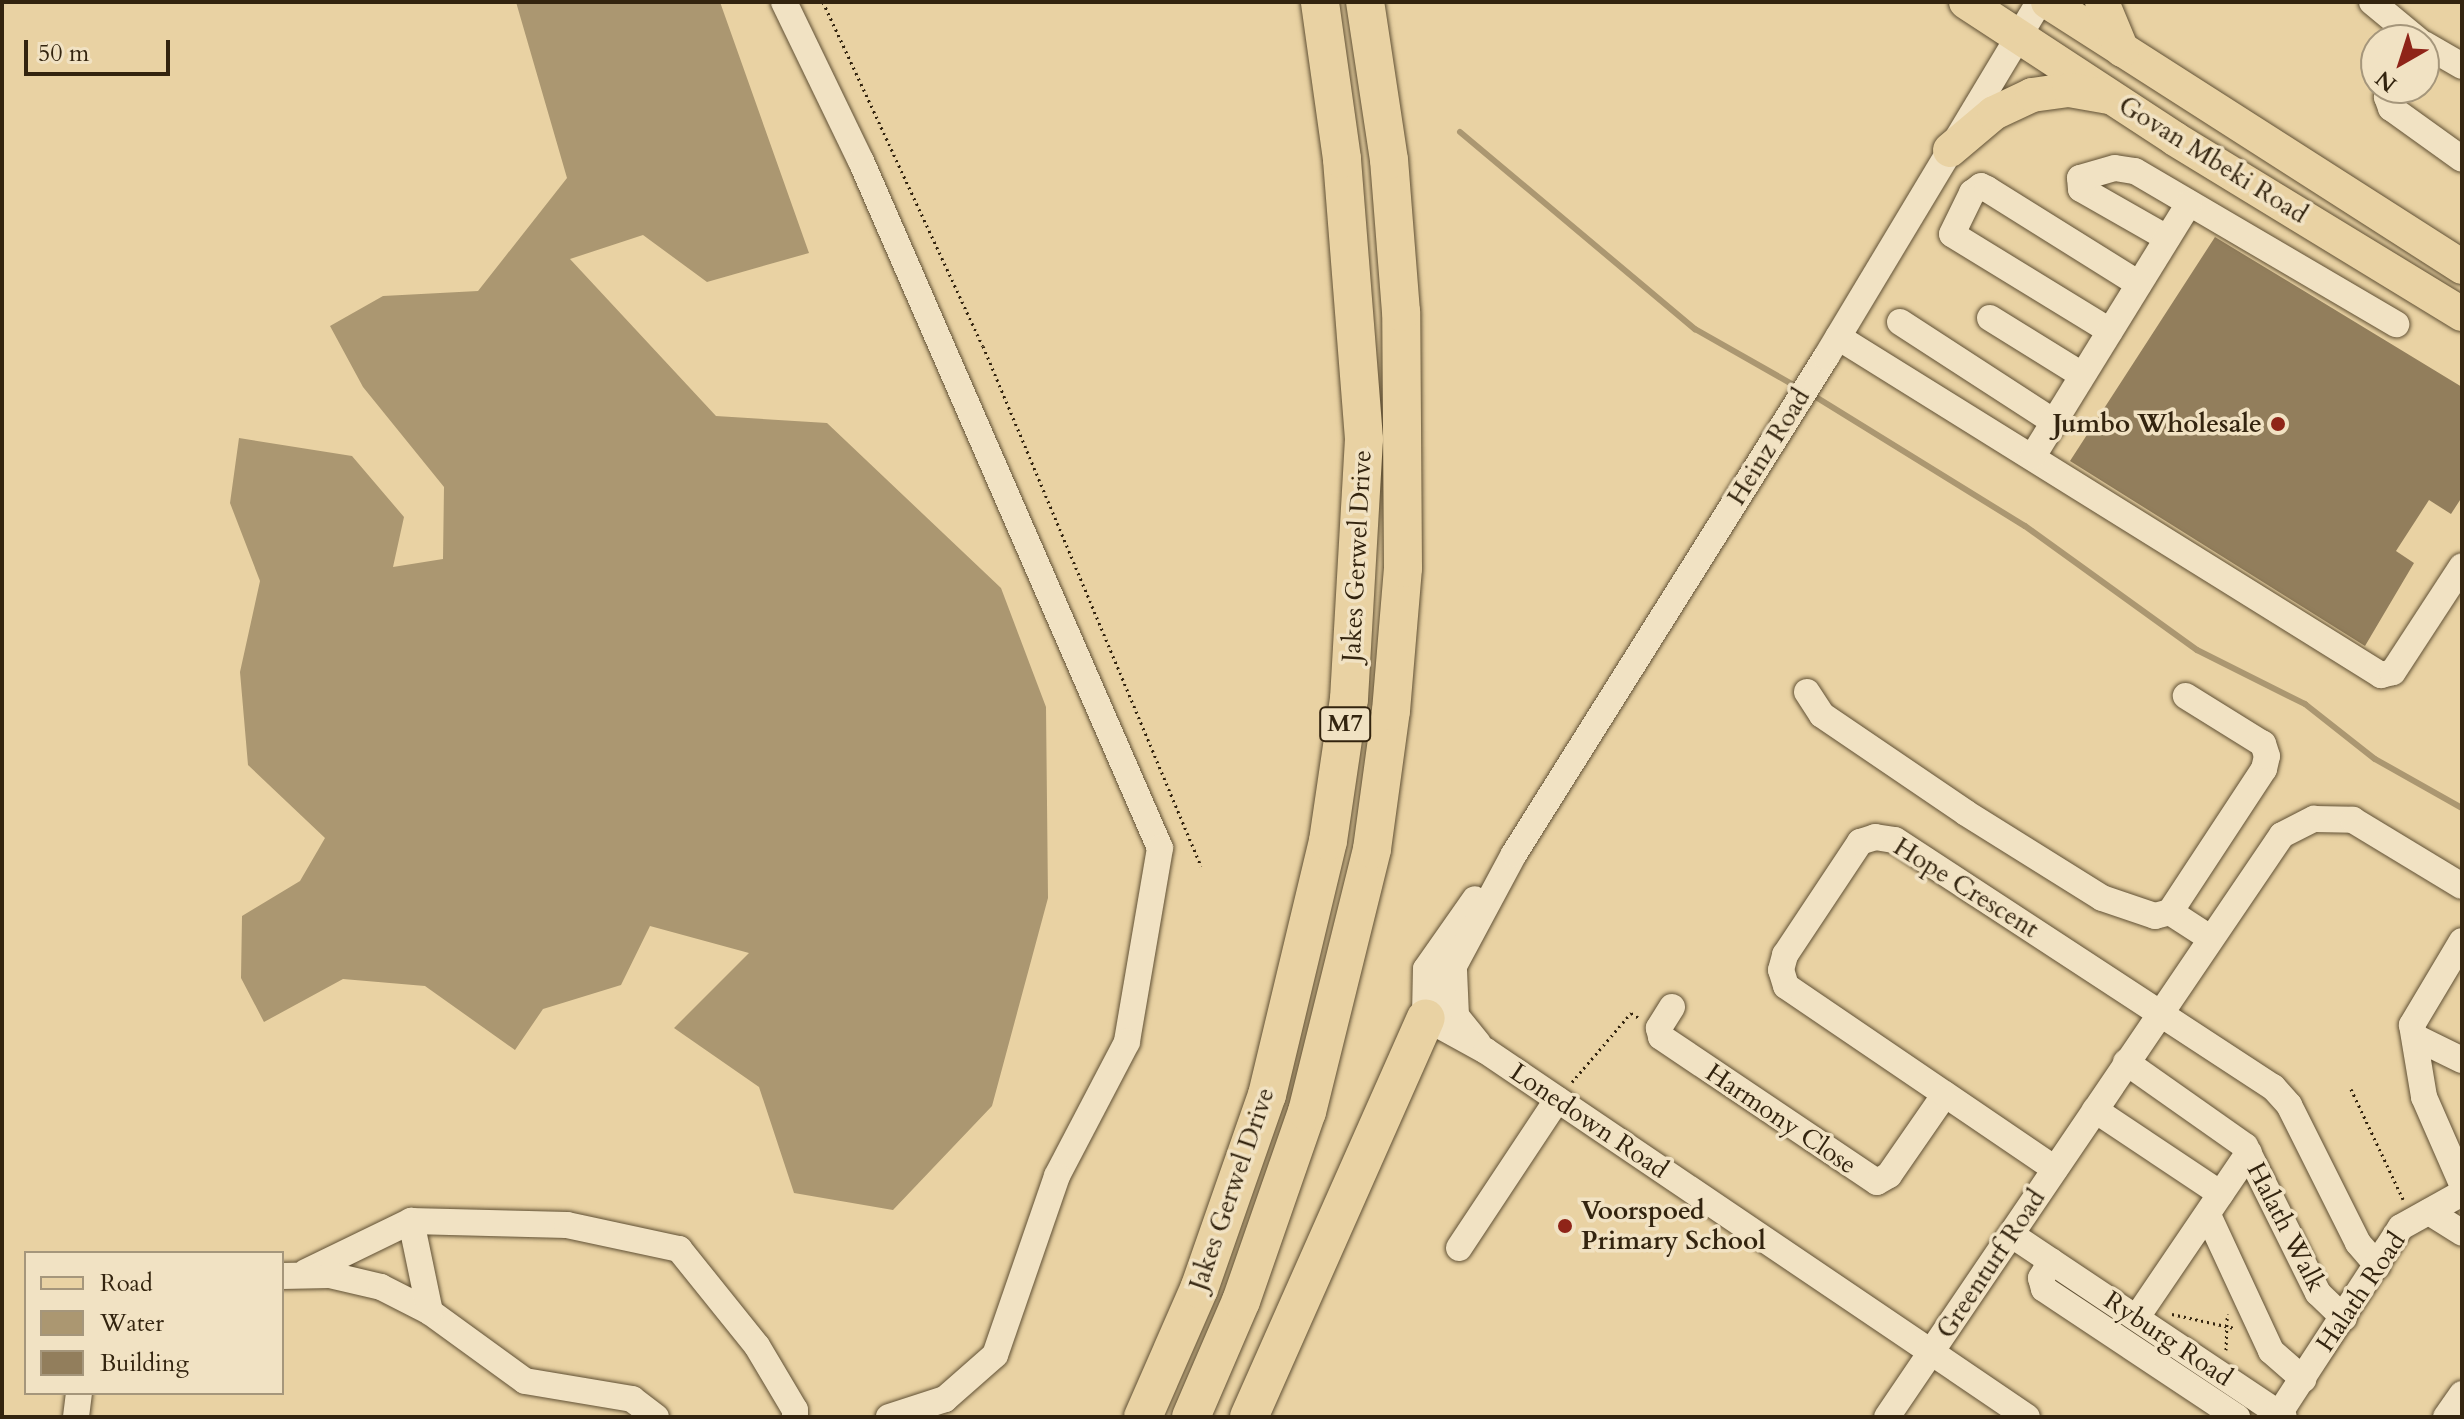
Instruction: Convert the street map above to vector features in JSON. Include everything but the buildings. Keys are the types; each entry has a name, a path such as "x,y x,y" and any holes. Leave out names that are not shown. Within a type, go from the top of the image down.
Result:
{"highway":[{"name":"Jakes Gerwel Drive","path":"1143,1417 1199,1289 1267,1095 1328,841 1349,699 1364,439 1342,159 1320,2"},
{"name":"Jakes Gerwel Drive","path":"1191,1417 1241,1301 1307,1112 1372,849 1391,711 1403,568 1401,312 1389,160 1365,2"},
{"path":"1249,1417 1426,1018"}],"main road":[{"name":"Govan Mbeki Road","path":"1966,2 2118,101 2462,314"},
{"name":"Govan Mbeki Road","path":"2048,2 2462,267"},
{"path":"2102,2 2122,50"},
{"path":"1950,150 1994,113 2032,95 2069,90 2118,101"}],"street":[{"path":"784,2 861,161 1160,848 1127,1042 1057,1176 995,1355 945,1399 889,1417"},
{"name":"Heinz Road","path":"1426,1018 1514,854 1832,347 2039,2"},
{"path":"2372,2 2398,24"},
{"path":"2440,53 2462,66"},
{"path":"2390,104 2462,159"},
{"path":"2167,238 2081,189 2080,178 2115,168 2135,171 2396,324"},
{"path":"2110,331 1952,234 1972,193 1981,186 1987,189 2139,284"},
{"path":"2033,456 2189,203"},
{"path":"1990,318 2082,375"},
{"path":"1900,322 2054,422"},
{"path":"1832,347 2033,456 2381,675 2393,672 2400,663 2462,566"},
{"path":"1807,692 1822,715 2102,898 2144,914 2170,912 2210,938"},
{"path":"2170,912 2264,769 2267,756 2263,744 2186,696"},
{"name":"Greenturf Road","path":"1887,1417 2274,844 2291,829 2314,819 2353,820 2462,886"},
{"name":"Hope Crescent","path":"2055,1169 1786,986 1782,975 1785,955 1860,842 1868,838 1895,840 2161,1011"},
{"name":"Heinz Road","path":"1426,1018 1424,991 1432,954 1514,854"},
{"path":"2462,941 2414,1018 2416,1073 2462,1184"},
{"path":"1454,963 1456,1016 1486,1051"},
{"path":"1659,1031 1672,1007"},
{"path":"2161,1011 2282,1096 2358,1243 2378,1266"},
{"name":"Lonedown Road","path":"1426,1018 1486,1051 2027,1417"},
{"name":"Harmony Close","path":"1659,1031 1877,1182 1889,1175 1945,1094"},
{"path":"2417,1038 2462,1060"},
{"path":"2126,1062 2249,1152"},
{"path":"1459,1248 1557,1100"},
{"path":"2095,1110 2214,1205 2239,1283 2262,1332 2277,1360 2303,1379"},
{"name":"Halath Walk","path":"2143,1309 2249,1152"},
{"name":"Halath Walk","path":"2249,1152 2318,1293 2344,1318"},
{"path":"2421,1216 2462,1193"},
{"name":"Halath Road","path":"2281,1415 2378,1266 2392,1238 2421,1216 2462,1233"},
{"path":"411,1221 430,1312"},
{"path":"293,1274 411,1221 567,1225 679,1249 757,1346 795,1417"},
{"name":"Ryburg Road","path":"2012,1235 2051,1261 2143,1309 2222,1375 2281,1415"},
{"name":"Ryburg Road","path":"2051,1261 2041,1278 2044,1289 2237,1417"},
{"path":"293,1274 381,1287 430,1312 525,1381 550,1389 632,1399 656,1417"},
{"path":"2446,1417 2462,1394"},
{"path":"76,1417 79,1395"}],"path":[{"path":"823,2 983,346 1201,866"},
{"path":"1557,1100 1631,1013 1659,1031"},
{"path":"2351,1089 2421,1216"},
{"path":"2222,1375 2229,1364 2227,1295 2239,1283"},
{"path":"2143,1309 2262,1332"}],"water":[{"path":"516,2 720,2 809,253 707,282 643,235 570,259 716,416 827,423 1001,588 1046,707 1048,898 992,1106 893,1210 794,1193 759,1087 674,1028 749,953 650,926 621,985 543,1009 515,1050 425,986 343,979 264,1022 241,978 242,916 300,881 325,838 248,765 240,672 260,581 230,503 239,438 352,456 404,517 393,567 443,559 444,487 363,387 330,326 383,296 478,291 567,178"}],"waterway":[{"path":"1460,132 1695,329 1797,387"},
{"path":"1811,394 2025,526 2197,650 2305,704 2375,759 2462,808"}],"place":[{"name":"Jumbo Wholesale","path":"2278,424"},
{"name":"Voorspoed Primary School","path":"1565,1226"}]}
